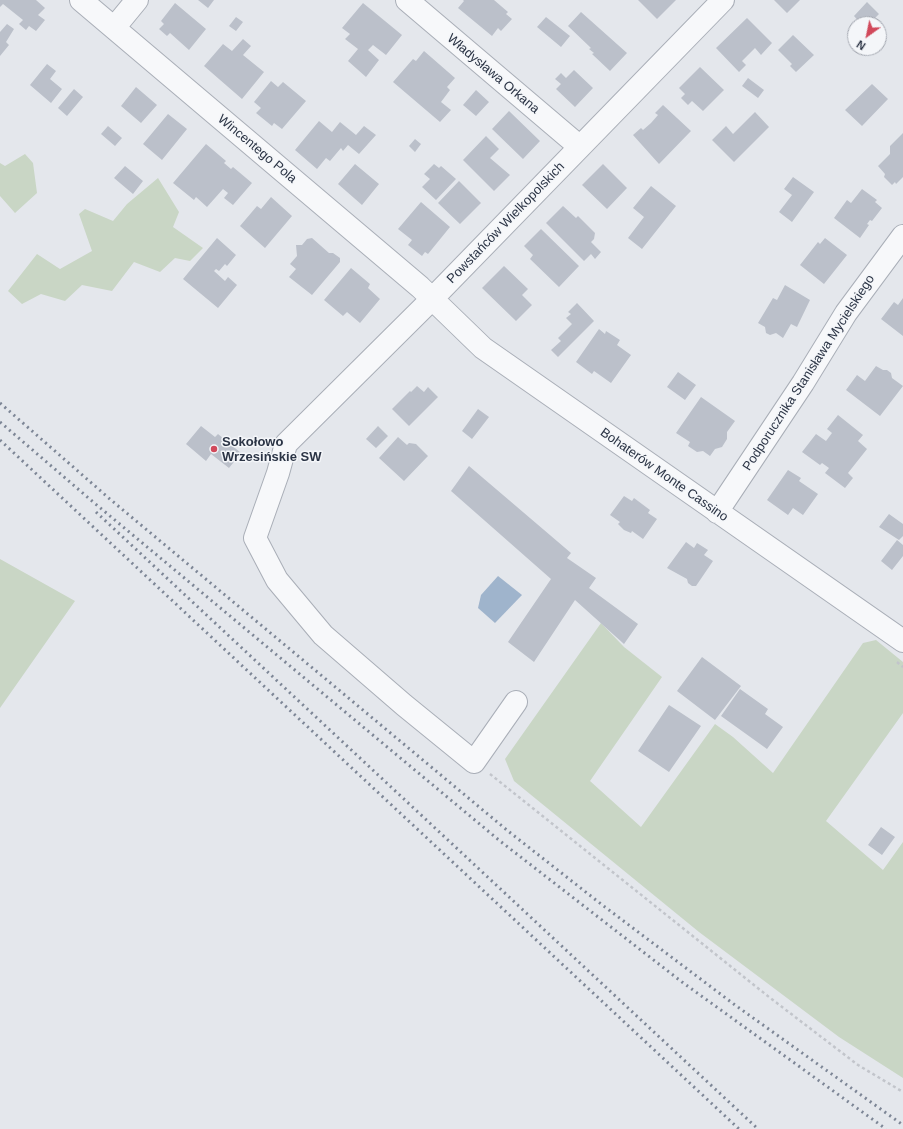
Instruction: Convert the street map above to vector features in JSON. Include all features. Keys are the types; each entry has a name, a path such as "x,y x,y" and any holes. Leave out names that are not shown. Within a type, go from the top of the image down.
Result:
{"street":[{"name":"Wincentego Pola","path":"81,0 433,298"},
{"path":"114,28 137,0"},
{"name":"Władysława Orkana","path":"407,0 580,147"},
{"name":"Powstańców Wielkopolskich","path":"474,762 404,705 324,635 277,580 255,538 278,473 286,444 433,298 718,2"},
{"name":"Podporucznika Stanisława Mycielskiego","path":"717,512 803,383 846,313 903,236"},
{"name":"Bohaterów Monte Cassino","path":"433,298 483,348 903,642"},
{"path":"474,762 516,702"}],"path":[{"path":"474,762 769,997 858,1065 903,1092"}],"green space":[{"path":"25,154 33,163 37,193 15,213 0,196 0,163 5,166"},
{"path":"158,178 179,212 173,227 203,248 190,261 175,258 160,272 134,262 112,291 82,285 65,301 41,294 22,304 8,291 37,254 60,269 92,251 79,214 85,209 113,221 127,204"},
{"path":"0,559 75,601 0,708"},
{"path":"601,623 624,647 662,677 590,781 641,827 715,724 733,737 773,773 863,643 876,640 903,662 903,713 826,821 883,870 903,842 903,1078 839,1037 699,932 514,781 505,759"}],"water":[{"path":"498,576 522,595 495,623 478,608 481,595"}],"building":[{"path":"0,0 36,0 45,8 38,15 45,20 36,31 29,26 26,30 19,24 23,20 3,4 0,7"},
{"path":"198,0 214,0 208,8"},
{"path":"463,0 494,0 508,12 506,14 512,19 501,31 498,28 492,36 458,8 464,1"},
{"path":"638,0 676,0 657,19"},
{"path":"774,0 800,0 787,13"},
{"path":"867,2 879,14 877,16 854,16"},
{"path":"175,3 206,29 189,50 170,33 167,36 159,29 164,24 161,21"},
{"path":"363,3 402,35 386,55 373,45 368,50 379,60 366,77 348,61 358,49 345,39 350,34 342,28"},
{"path":"581,12 627,53 610,71 592,54 594,53 589,49 591,48 568,26"},
{"path":"236,17 243,22 236,31 229,26"},
{"path":"546,17 570,36 561,47 537,27"},
{"path":"747,18 772,43 761,55 755,48 742,61 746,65 739,72 716,48"},
{"path":"7,24 14,29 6,42 9,45 0,56 0,32"},
{"path":"793,35 814,55 796,72 790,66 792,64 778,50"},
{"path":"243,39 251,46 243,55 264,72 242,99 204,66 223,44 232,51"},
{"path":"424,51 455,78 447,87 450,90 441,102 451,110 440,122 393,82 413,59 416,61"},
{"path":"47,64 56,71 50,79 62,89 51,103 30,85"},
{"path":"700,67 724,90 703,111 692,101 688,105 681,98 685,94 679,88"},
{"path":"574,70 593,88 575,107 556,89 561,84 555,79 561,73 566,78"},
{"path":"748,78 764,90 758,98 742,86"},
{"path":"271,81 278,87 283,82 306,101 282,129 274,123 272,126 256,113 261,108 254,102"},
{"path":"872,84 888,99 862,126 845,110"},
{"path":"136,87 157,105 141,123 121,106"},
{"path":"74,89 83,97 67,116 58,108"},
{"path":"476,90 489,102 476,116 463,105"},
{"path":"663,105 691,131 659,164 633,135 641,128 643,130 651,123 658,115 655,113"},
{"path":"509,111 540,141 523,159 492,129"},
{"path":"755,112 769,127 734,162 712,140 726,126 733,134"},
{"path":"168,114 187,129 162,160 143,144"},
{"path":"319,121 332,132 340,122 356,135 364,126 376,135 359,154 348,145 343,151 341,148 330,161 326,158 317,169 295,150"},
{"path":"108,126 122,138 115,146 101,134"},
{"path":"903,133 903,177 896,184 895,182 892,185 884,177 885,174 878,166 890,154 890,146"},
{"path":"486,136 499,149 490,158 510,175 494,191 463,160"},
{"path":"415,139 421,144 415,152 409,146"},
{"path":"206,144 226,161 224,163 231,169 233,167 252,183 233,205 224,198 228,193 223,189 207,207 196,197 194,200 173,183"},
{"path":"355,164 379,184 362,205 338,184"},
{"path":"434,164 439,168 441,166 456,179 436,200 422,187 430,179 424,174"},
{"path":"603,164 627,188 607,209 582,185"},
{"path":"125,166 143,181 133,194 114,178"},
{"path":"793,177 814,192 792,222 779,212 792,195 784,189"},
{"path":"459,181 481,203 460,224 438,203"},
{"path":"651,186 676,206 642,249 628,238 644,217 633,208"},
{"path":"862,189 877,200 875,202 882,208 872,221 870,220 867,224 869,225 860,238 834,218 847,200 851,203"},
{"path":"271,197 292,216 265,248 240,226 257,206 261,209"},
{"path":"421,202 450,227 428,254 425,252 422,256 408,245 412,240 398,229"},
{"path":"563,206 576,218 578,216 595,233 594,239 591,242 601,252 595,259 591,254 584,261 546,223"},
{"path":"541,229 579,266 559,287 530,259 533,255 524,246"},
{"path":"217,238 236,255 227,266 225,264 219,271 216,269 214,271 225,281 228,277 237,285 218,308 183,279"},
{"path":"312,238 329,253 333,253 340,258 340,262 312,295 289,277 296,269 290,264 297,256 296,245 302,245 307,239"},
{"path":"825,238 847,255 824,284 800,265 818,242 820,244"},
{"path":"504,266 528,289 522,295 532,305 516,321 482,288"},
{"path":"351,268 370,284 368,288 380,299 360,323 347,312 343,316 324,300"},
{"path":"785,285 810,300 797,327 791,324 783,338 776,333 770,335 766,333 765,327 758,323 773,298 777,300"},
{"path":"903,298 903,336 881,319 894,302 898,305"},
{"path":"577,303 594,321 558,357 551,350 561,341 558,338 572,324 566,318 571,314 568,312"},
{"path":"599,329 605,334 606,331 620,340 617,345 631,355 611,383 594,371 592,374 576,362"},
{"path":"876,366 883,370 887,370 891,373 892,378 903,386 880,416 846,390 857,375 865,381"},
{"path":"678,372 696,385 685,400 667,387"},
{"path":"417,386 424,392 428,387 438,397 409,426 392,409"},
{"path":"701,397 735,421 727,432 727,439 722,447 715,449 710,456 703,451 697,452 688,446 690,442 676,433"},
{"path":"478,409 489,417 472,439 462,431"},
{"path":"838,415 863,435 858,441 867,449 848,473 853,478 845,488 825,473 829,468 822,463 820,465 802,452 816,434 826,441 832,433 827,429"},
{"name":"Sokołowo Wrzesińskie SW","path":"201,426 215,437 218,434 241,453 229,468 211,454 206,461 186,444"},
{"path":"378,426 388,436 376,448 366,439"},
{"path":"398,437 407,445 409,443 416,444 428,456 404,481 379,458"},
{"path":"469,466 571,553 567,558 596,578 589,588 638,624 624,644 575,600 534,662 508,642 551,579 451,491"},
{"path":"788,470 801,478 799,481 818,494 803,515 793,508 788,515 767,500"},
{"path":"624,496 632,501 634,498 650,510 648,513 657,519 643,539 632,531 631,533 624,530 618,524 620,522 610,515"},
{"path":"889,514 903,524 903,536 899,540 879,527"},
{"path":"897,540 903,545 903,556 892,570 881,561"},
{"path":"686,542 694,548 697,543 708,550 704,555 713,561 696,586 692,586 688,583 687,579 667,568"},
{"path":"702,657 741,686 715,720 677,691"},
{"path":"740,689 768,709 765,714 783,727 767,749 721,716"},
{"path":"669,705 701,726 669,772 638,751"},
{"path":"881,827 895,837 882,855 868,845"}],"railway":[{"path":"0,403 111,500 508,831 601,904 735,1005 903,1125"},
{"path":"0,422 92,501 500,841 682,982 886,1129"},
{"path":"0,440 739,1129"},
{"path":"96,512 758,1129"}],"place":[{"name":"Sokołowo Wrzesińskie SW","path":"214,449"}]}
